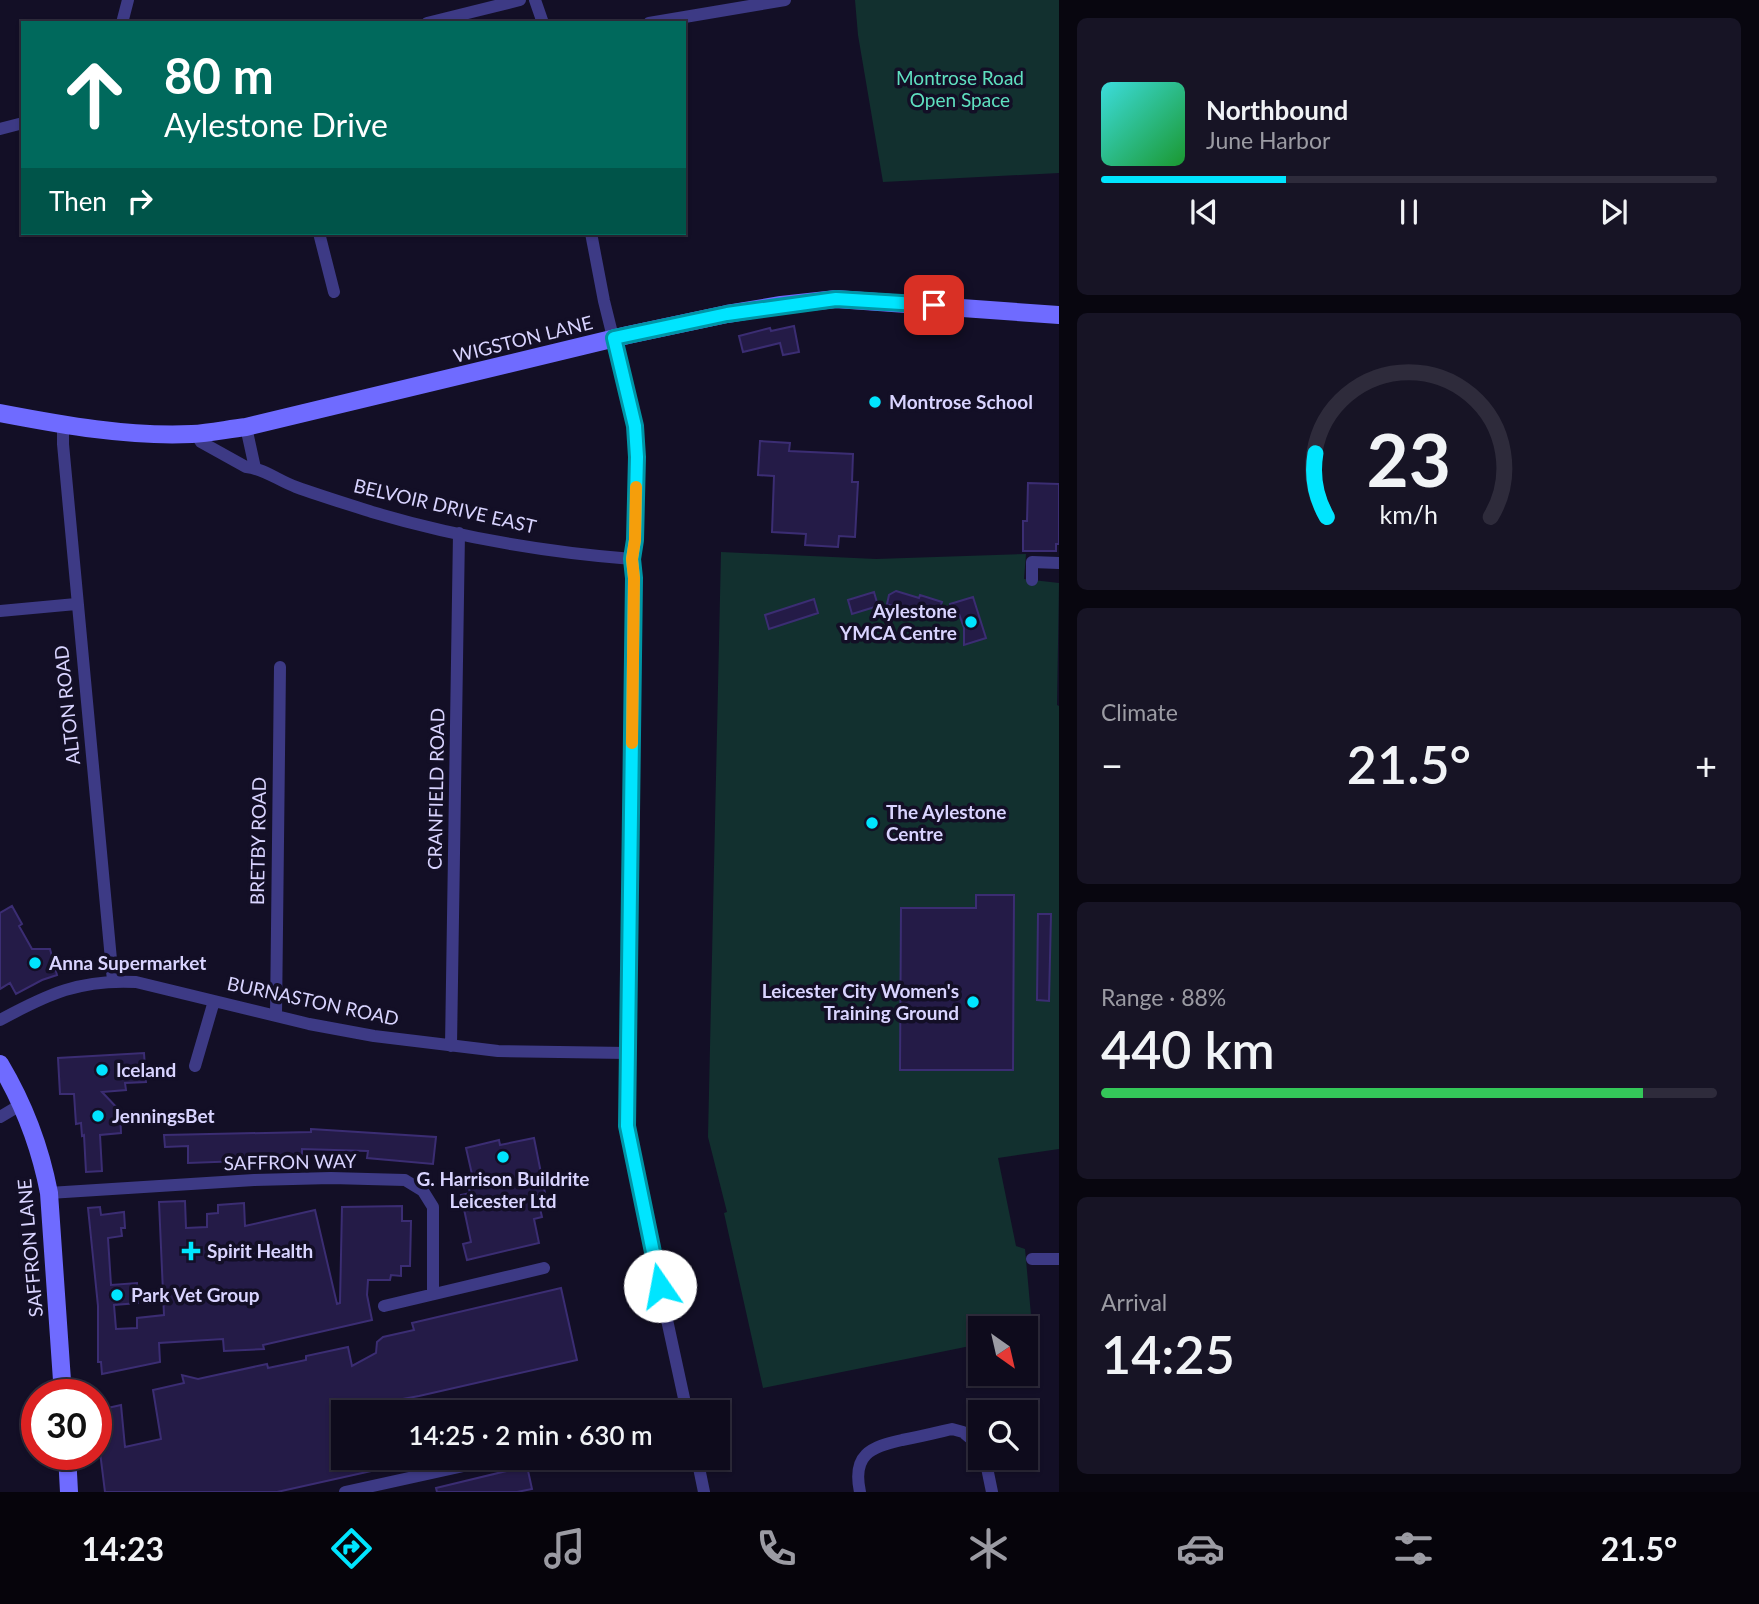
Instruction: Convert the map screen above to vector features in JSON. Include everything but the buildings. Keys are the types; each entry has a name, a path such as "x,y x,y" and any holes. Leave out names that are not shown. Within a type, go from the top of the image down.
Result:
{"street":[{"path":"123,21 128,0"},
{"path":"435,21 520,0"},
{"path":"535,0 542,21"},
{"path":"661,21 785,0"},
{"path":"0,129 21,124"},
{"path":"320,235 334,292"},
{"path":"591,235 635,426 637,457 632,559 634,578 627,1126 684,1400"},
{"name":"WIGSTON LANE","path":"0,414 63,425 157,434 196,434 246,427 614,338 727,314 836,299 1059,316"},
{"name":"ALTON ROAD","path":"63,425 76,604 113,981"},
{"path":"246,427 254,468"},
{"name":"BELVOIR DRIVE EAST","path":"196,434 201,442 246,467 376,513 549,551 632,559"},
{"name":"CRANFIELD ROAD","path":"452,1046 459,533"},
{"path":"1032,580 1032,562 1059,562"},
{"path":"0,611 76,604"},
{"name":"BRETBY ROAD","path":"276,1016 280,667"},
{"name":"BURNASTON ROAD","path":"0,1020 70,987 113,981 136,982 309,1024 374,1036 522,1052 627,1053"},
{"path":"195,1066 214,1001"},
{"name":"SAFFRON LANE","path":"0,1064 22,1104 38,1146 49,1194 62,1379"},
{"path":"0,1117 22,1104"},
{"name":"SAFFRON WAY","path":"49,1194 254,1180 405,1180 423,1191 433,1207 433,1294"},
{"path":"1032,1259 1059,1259"},
{"path":"384,1306 544,1268"},
{"path":"860,1492 858,1468 864,1456 876,1446 952,1429 968,1436"},
{"path":"68,1470 69,1492"},
{"path":"345,1492 445,1470"},
{"path":"699,1470 704,1492"},
{"path":"987,1470 992,1492"}],"green space":[{"name":"Montrose Road Open Space","path":"855,0 1059,0 1059,173 883,182 858,35"},
{"path":"721,552 876,559 1026,554 1024,579 1059,583 1059,1149 998,1158 1016,1246 1025,1249 1031,1316 968,1316 968,1346 763,1388 724,1213 727,1212 708,1137"}],"slow traffic":[{"path":"632,743 632,559 636,487"}],"place":[{"name":"Montrose School","path":"875,402"},
{"name":"Aylestone YMCA Centre","path":"971,622"},
{"name":"The Aylestone Centre","path":"872,823"},
{"name":"Anna Supermarket","path":"35,963"},
{"name":"Leicester City Women's Training Ground","path":"973,1002"},
{"name":"Iceland","path":"102,1070"},
{"name":"JenningsBet","path":"98,1116"},
{"name":"G. Harrison Buildrite Leicester Ltd","path":"503,1157"},
{"name":"Spirit Health","path":"191,1251"},
{"name":"Park Vet Group","path":"117,1295"}],"route":[{"path":"660,1286 627,1126 634,578 632,559 637,457 635,426 614,338 727,314 836,299 934,305"}]}
